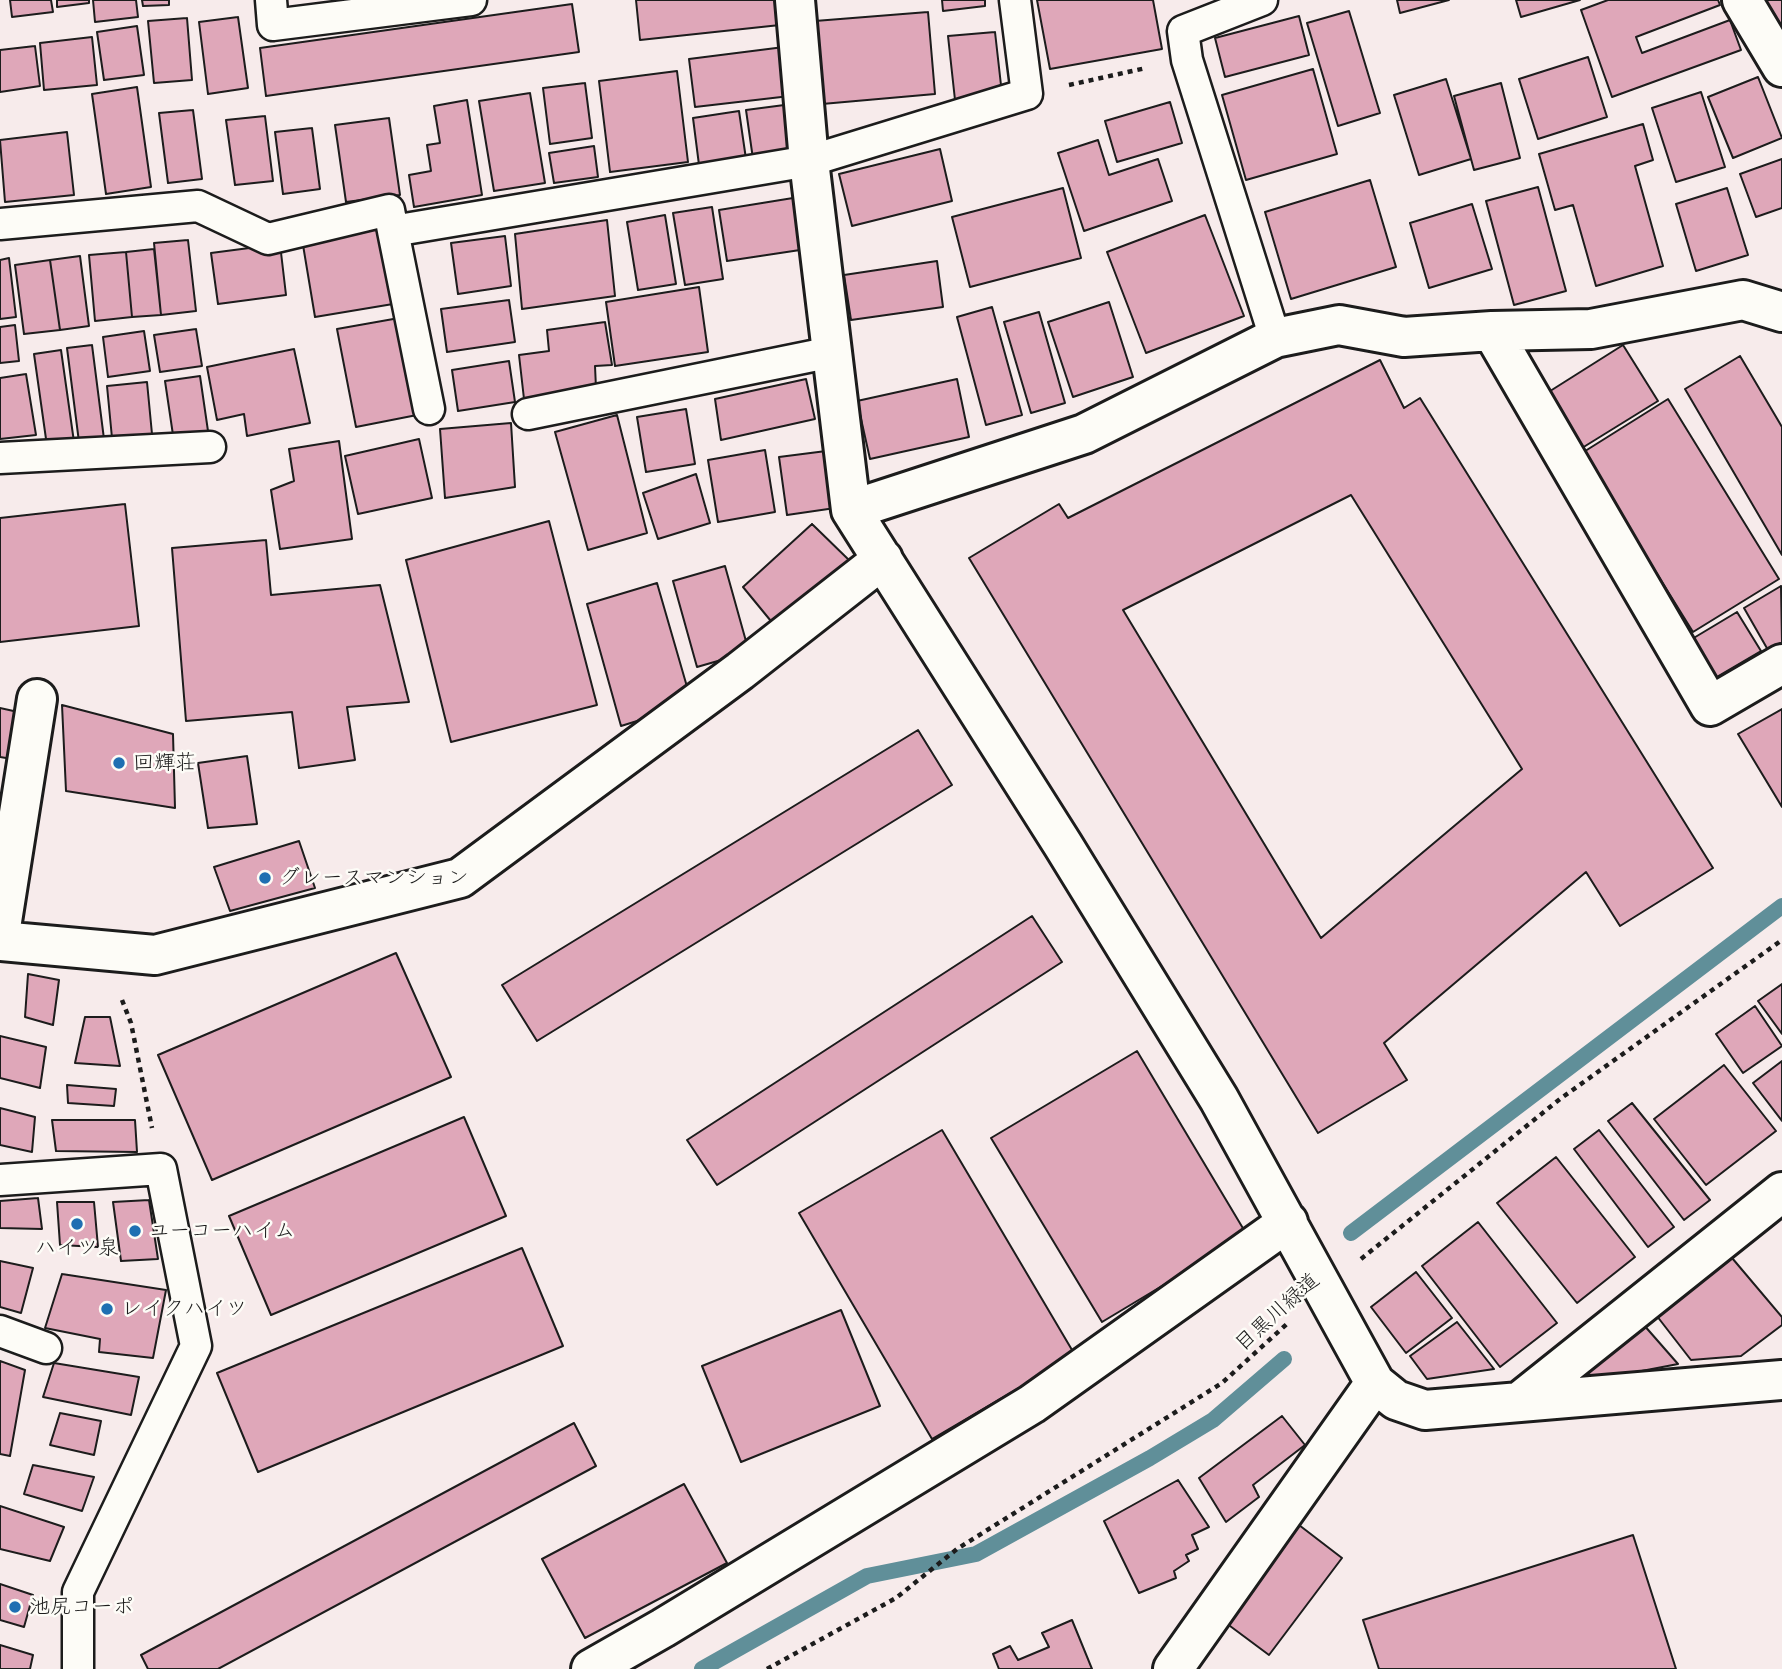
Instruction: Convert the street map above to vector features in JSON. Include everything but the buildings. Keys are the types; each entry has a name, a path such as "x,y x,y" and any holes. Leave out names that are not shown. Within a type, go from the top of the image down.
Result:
{"street":[{"path":"795,0 809,161 851,510 1056,834 1219,1100 1375,1383 1396,1400 1425,1410 1782,1380"},
{"path":"1742,0 1782,67"},
{"path":"851,510 1084,434 1275,338 1339,324 1404,337 1492,331 1591,329 1744,300 1782,312"},
{"path":"1492,331 1710,706 1782,664"},
{"path":"0,941 155,955 460,878 740,671 883,559"},
{"path":"0,934 37,699"},
{"path":"1519,1402 1782,1192"},
{"path":"591,1669 1032,1404 1288,1222"},
{"path":"1173,1669 1375,1383"}],"lane":[{"path":"271,0 273,25 471,0"},
{"path":"393,231 809,161 1027,94 1015,0"},
{"path":"1262,0 1182,31 1186,60 1275,338"},
{"path":"0,224 198,206 268,239 389,210 429,409"},
{"path":"527,414 832,352"},
{"path":"0,458 210,447"},
{"path":"0,1180 161,1169 196,1346 78,1592 78,1669"},
{"path":"0,1331 46,1348"}],"path":[{"path":"1027,94 1186,60"},
{"name":"目黒川緑道","path":"767,1669 896,1598 957,1549 1222,1384 1324,1290 1560,1099 1782,940"},
{"path":"104,950 131,1023 161,1169"}],"waterway":[{"path":"1351,1233 1782,906"},
{"path":"702,1669 867,1576 976,1554 1213,1420 1284,1359"}],"place":[{"name":"回輝荘","path":"119,763"},
{"name":"グレースマンション","path":"265,878"},
{"name":"ハイツ泉","path":"77,1224"},
{"name":"ユーコーハイム","path":"135,1231"},
{"name":"レイクハイツ","path":"107,1309"},
{"name":"池尻コーポ","path":"15,1607"}]}
